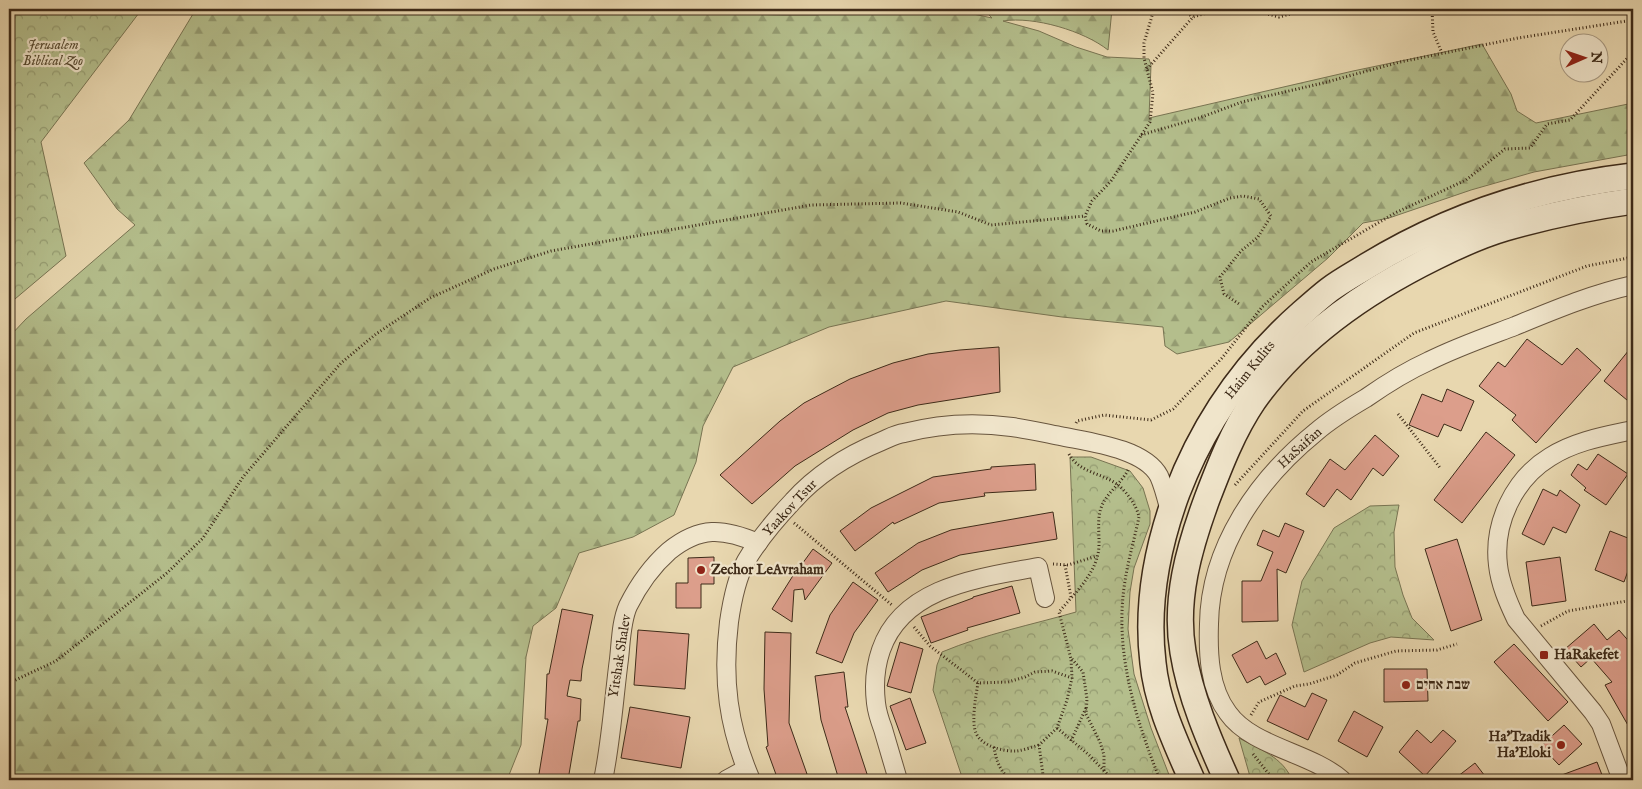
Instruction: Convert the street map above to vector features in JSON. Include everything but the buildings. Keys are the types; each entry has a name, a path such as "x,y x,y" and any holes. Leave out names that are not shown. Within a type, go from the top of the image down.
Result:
{"main road":[{"name":"Haim Kulits","path":"1192,780 1160,699 1153,664 1152,602 1162,536 1186,469 1234,385 1287,326 1329,290 1396,248 1449,223 1496,205 1588,183 1633,176"},
{"name":"Haim Kulits","path":"1227,780 1216,756 1188,677 1182,652 1181,598 1185,568 1197,524 1234,432 1254,400 1285,364 1344,310 1408,270 1459,246 1504,229 1593,207 1633,201"}],"street":[{"name":"HaSaifan","path":"1342,780 1320,764 1292,753 1242,728 1228,713 1218,694 1210,668 1209,611 1214,581 1229,536 1255,495 1274,472 1316,431 1388,383 1455,349 1596,294 1633,284"},
{"name":"Yaakov Tsur","path":"748,775 730,714 726,684 726,648 735,590 746,561 758,543 805,487 832,466 863,449 902,433 941,427 982,424 1013,427 1098,444 1136,456 1148,463 1158,475 1170,512"},
{"path":"1622,780 1601,724 1583,697 1516,619 1508,602 1498,566 1497,545 1508,503 1521,482 1534,468 1550,456 1595,438 1633,430"},
{"name":"Yitshak Shalev","path":"603,780 621,635 628,607 645,577 665,555 683,540 705,533 724,532 739,535 758,543"},
{"path":"898,780 876,704 875,681 878,660 886,635 903,614 933,594 981,578 1038,567 1045,598"},
{"name":"HaSaifan","path":"1292,753 1322,780"},
{"path":"726,780 748,775"}],"path":[{"path":"1154,9 1144,44 1144,58 1153,93 1150,122 1111,181 1092,201 1085,216 1087,224 1101,231 1113,231 1195,212 1230,198 1243,196 1259,199 1271,216 1258,237 1241,250 1220,277 1224,294 1239,304"},
{"path":"1181,9 1193,17"},
{"path":"1147,69 1193,17 1219,9"},
{"path":"1248,9 1279,17 1309,9"},
{"path":"1432,9 1434,32 1442,54"},
{"path":"1141,136 1242,102 1400,62 1518,38 1633,20"},
{"path":"9,683 56,661 167,573 203,538 243,477 341,363 376,334 430,298 494,269 551,251 811,206 901,204 958,212 991,225 1085,216"},
{"path":"1232,494 1235,485 1303,410 1414,333 1587,266 1633,257"},
{"path":"1398,414 1441,469"},
{"path":"978,683 974,720 976,734 985,743 999,749 1016,751 1039,745 1057,728 1067,700 1072,678 1071,659 1059,612 1087,579 1098,556 1100,509 1107,497 1123,479 1136,456"},
{"path":"1038,567 1051,563 1065,565 1098,556"},
{"path":"1065,565 1071,598"},
{"path":"1528,634 1568,612 1633,600"},
{"path":"1242,728 1259,702 1284,690 1337,675 1355,663 1396,651 1437,650 1457,644"},
{"path":"1071,659 1083,672 1087,705 1086,714 1100,742 1104,755 1104,771"},
{"path":"1072,741 1087,705"},
{"path":"1057,728 1113,780"},
{"path":"1039,745 1043,775 1041,780"},
{"path":"994,746 997,762 1005,776 1011,780"},
{"path":"1249,750 1272,778 1278,780"}],"green space":[{"name":"Jerusalem Biblical Zoo","path":"9,9 142,9 41,142 66,256 9,304"},
{"path":"196,9 695,9 745,14 816,15 861,9 950,9 992,18 988,14 973,9 1112,9 1108,50 1098,43 1072,31 1044,23 1015,20 1003,21 1039,31 1076,47 1107,57 1149,59 1151,65 1149,118 1353,71 1482,44 1511,94 1517,111 1536,123 1633,103 1633,154 1534,172 1471,190 1389,218 1363,223 1328,258 1229,342 1177,354 1165,346 1163,327 1062,317 946,301 829,327 733,367 703,426 696,462 674,515 633,537 579,553 556,608 533,626 526,657 521,745 507,780 9,780 9,337 26,319 135,225 117,209 84,163 129,120"},
{"path":"1070,457 1091,457 1130,471 1143,488 1150,511 1150,524 1134,568 1130,592 1128,629 1134,674 1151,728 1171,780 963,780 933,690 937,665 942,652 991,635 1076,612"},
{"path":"1399,505 1394,532 1395,567 1412,618 1434,640 1391,637 1370,643 1304,672 1292,625 1302,581 1334,528 1370,506"},
{"path":"1239,738 1270,754 1283,765 1292,780 1251,780"}],"place":[{"name":"Zechor LeAvraham","path":"701,570"},
{"name":"HaRakefet","path":"1544,655"},
{"name":"שבת אחים","path":"1406,685"},
{"name":"Ha'Tzadik Ha'Eloki","path":"1561,745"}]}
